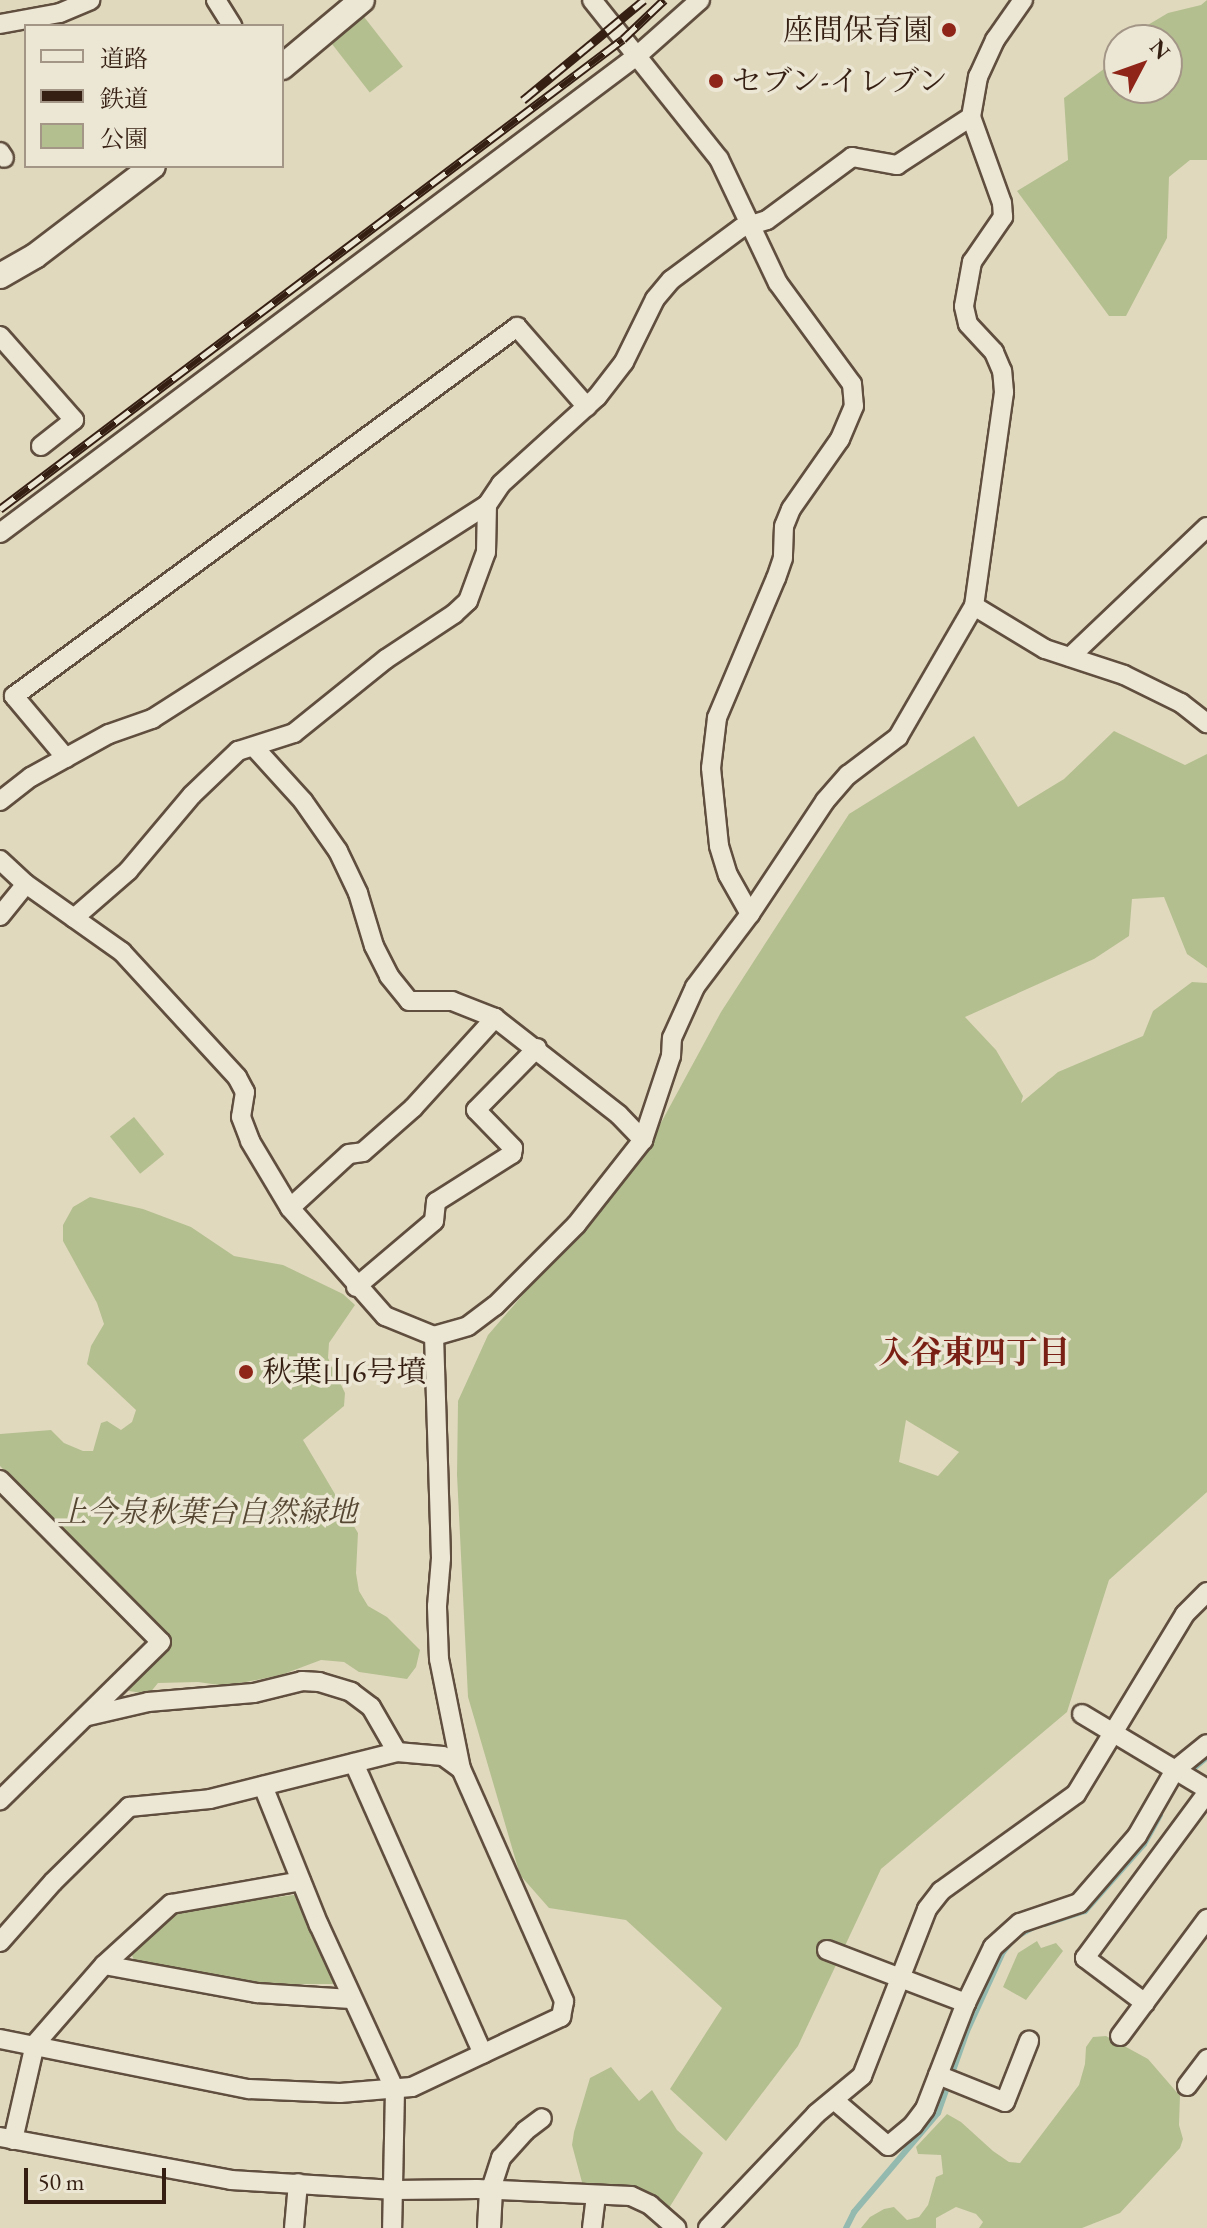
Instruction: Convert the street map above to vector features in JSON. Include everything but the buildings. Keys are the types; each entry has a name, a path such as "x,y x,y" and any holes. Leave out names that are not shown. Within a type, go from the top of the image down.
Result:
{"main road":[{"path":"284,65 362,0"},
{"path":"0,276 35,256 150,168"}],"street":[{"path":"0,24 60,13 90,0"},
{"path":"216,0 231,24"},
{"path":"592,0 719,159 778,283 852,384 854,406 840,439 791,509 784,526 783,558 776,578 717,718 711,768 719,846 728,875 750,914"},
{"path":"0,533 638,55 700,0"},
{"path":"0,860 26,884 122,952 237,1077 245,1092 241,1117 250,1141 290,1208 356,1287 385,1316 434,1336 468,1326 495,1306 576,1225 643,1140 671,1056 672,1038 689,1000 825,801 848,775 898,737 974,606 1004,392 1002,371 994,352 968,324 964,306 972,262 1003,217 1002,203 971,117 978,77 995,40 1023,0"},
{"path":"0,801 109,734 152,719 487,505 501,484 587,407 624,362 655,299 671,280 741,228 767,220 852,157 897,165 971,117"},
{"path":"66,758 14,696 517,327 587,407"},
{"path":"0,336 74,420 41,446"},
{"path":"74,918 128,871 192,795 238,751 294,733 386,659 454,614 468,601 486,552 487,505"},
{"path":"1070,657 1207,527"},
{"path":"974,606 1045,649 1124,675 1181,703 1207,723"},
{"path":"254,747 303,801 338,851 358,893 374,946 389,976 409,1001 452,1001 495,1018 619,1115 643,1140"},
{"path":"0,916 26,884"},
{"path":"290,1208 349,1154 363,1152 413,1108 495,1018"},
{"path":"356,1287 434,1221 436,1202 512,1154 513,1148 476,1110 537,1048"},
{"path":"0,2039 249,2089 340,2093 412,2087 561,2017 564,2001 461,1769 439,1659 437,1606 441,1558 434,1336"},
{"path":"0,1480 161,1642 0,1800"},
{"path":"708,2228 816,2114 862,2076 927,1909 941,1891 1076,1794 1185,1614 1207,1592"},
{"path":"88,1716 148,1702 254,1693 302,1681 319,1682 351,1692 371,1707 397,1752"},
{"path":"1082,1714 1204,1788 1085,1958 1145,2003"},
{"path":"834,2100 888,2146 913,2125 947,2078 966,2003 1002,1936 1038,1915 1079,1903 1137,1836 1178,1772 1207,1744"},
{"path":"0,1942 53,1882 129,1807 210,1799 397,1752 443,1756 461,1769"},
{"path":"354,1763 483,2054"},
{"path":"263,1786 351,1999 395,2090 392,2228"},
{"path":"301,1881 171,1904 104,1965 35,2044 7,2138 231,2180 395,2190 491,2189 638,2197 676,2228"},
{"path":"1120,2036 1207,1919"},
{"path":"827,1950 966,2003"},
{"path":"104,1965 257,1993 351,1999"},
{"path":"947,2078 1005,2102 1029,2041"},
{"path":"1187,2086 1207,2059"},
{"path":"489,2228 491,2189 501,2158 525,2131 542,2118"},
{"path":"294,2228 298,2183"},
{"path":"592,2228 596,2196"}],"green space":[{"path":"1207,0 1207,160 1190,160 1169,177 1167,238 1126,316 1109,316 1017,191 1068,160 1064,98 1103,70 1103,104 1183,104 1183,24 1149,24 1168,13 1201,5"},
{"path":"361,13 403,67 370,92 328,39"},
{"path":"1114,731 1185,765 1207,754 1207,968 1187,954 1164,897 1132,899 1129,936 1094,959 965,1017 996,1050 1023,1096 1021,1103 1058,1072 1143,1036 1153,1011 1192,982 1207,983 1207,1492 1109,1580 1067,1712 881,1869 798,2046 726,2141 670,2089 722,2008 626,1920 549,1908 520,1875 468,1697 457,1475 458,1401 488,1335 643,1156 721,1012 849,814 974,736 1018,807 1064,779","holes":["906,1420 959,1452 938,1476 899,1462"]},
{"path":"134,1117 164,1154 140,1174 110,1137"},
{"name":"上今泉秋葉台自然緑地","path":"90,1197 143,1209 191,1227 234,1256 283,1265 343,1294 355,1305 329,1343 328,1358 345,1393 344,1406 303,1440 358,1533 356,1573 359,1591 368,1606 387,1617 420,1650 416,1667 407,1679 359,1672 344,1662 321,1660 281,1675 226,1686 198,1682 158,1683 149,1694 129,1691 126,1685 168,1639 0,1466 0,1434 51,1430 64,1443 83,1451 93,1451 101,1423 107,1421 121,1430 132,1422 136,1410 87,1364 91,1346 104,1324 97,1303 63,1241 63,1225 73,1207"},
{"path":"301,1894 339,1979 335,1984 261,1984 134,1961 131,1952 174,1911"},
{"path":"1037,1941 1041,1948 1056,1943 1063,1951 1026,2000 1003,1987 1018,1953"},
{"path":"1106,2036 1148,2059 1180,2096 1179,2125 1183,2139 1180,2148 1120,2213 1082,2228 979,2228 983,2222 976,2214 956,2207 936,2218 936,2228 861,2228 870,2217 894,2207 907,2220 919,2217 928,2205 936,2177 943,2174 941,2155 918,2154 916,2147 947,2114 1009,2162 1020,2163 1079,2085 1086,2047 1093,2037"},
{"path":"611,2067 639,2101 652,2090 677,2130 703,2153 666,2213 635,2188 583,2186 572,2145 574,2132 590,2078"}],"waterway":[{"path":"1188,1773 1207,1757"},
{"path":"1045,1924 1085,1911 1144,1844 1160,1815"},
{"path":"846,2228 854,2212 938,2113 967,2031 1003,1952 1015,1937 1034,1927"}],"railway":[{"path":"523,100 644,0"},
{"path":"0,509 623,39 664,0"}],"place":[{"name":"座間保育園","path":"949,30"},
{"name":"セブン-イレブン","path":"716,81"},
{"name":"秋葉山6号墳","path":"246,1372"}],"district":[{"name":"入谷東四丁目","path":"974,1352"}]}
